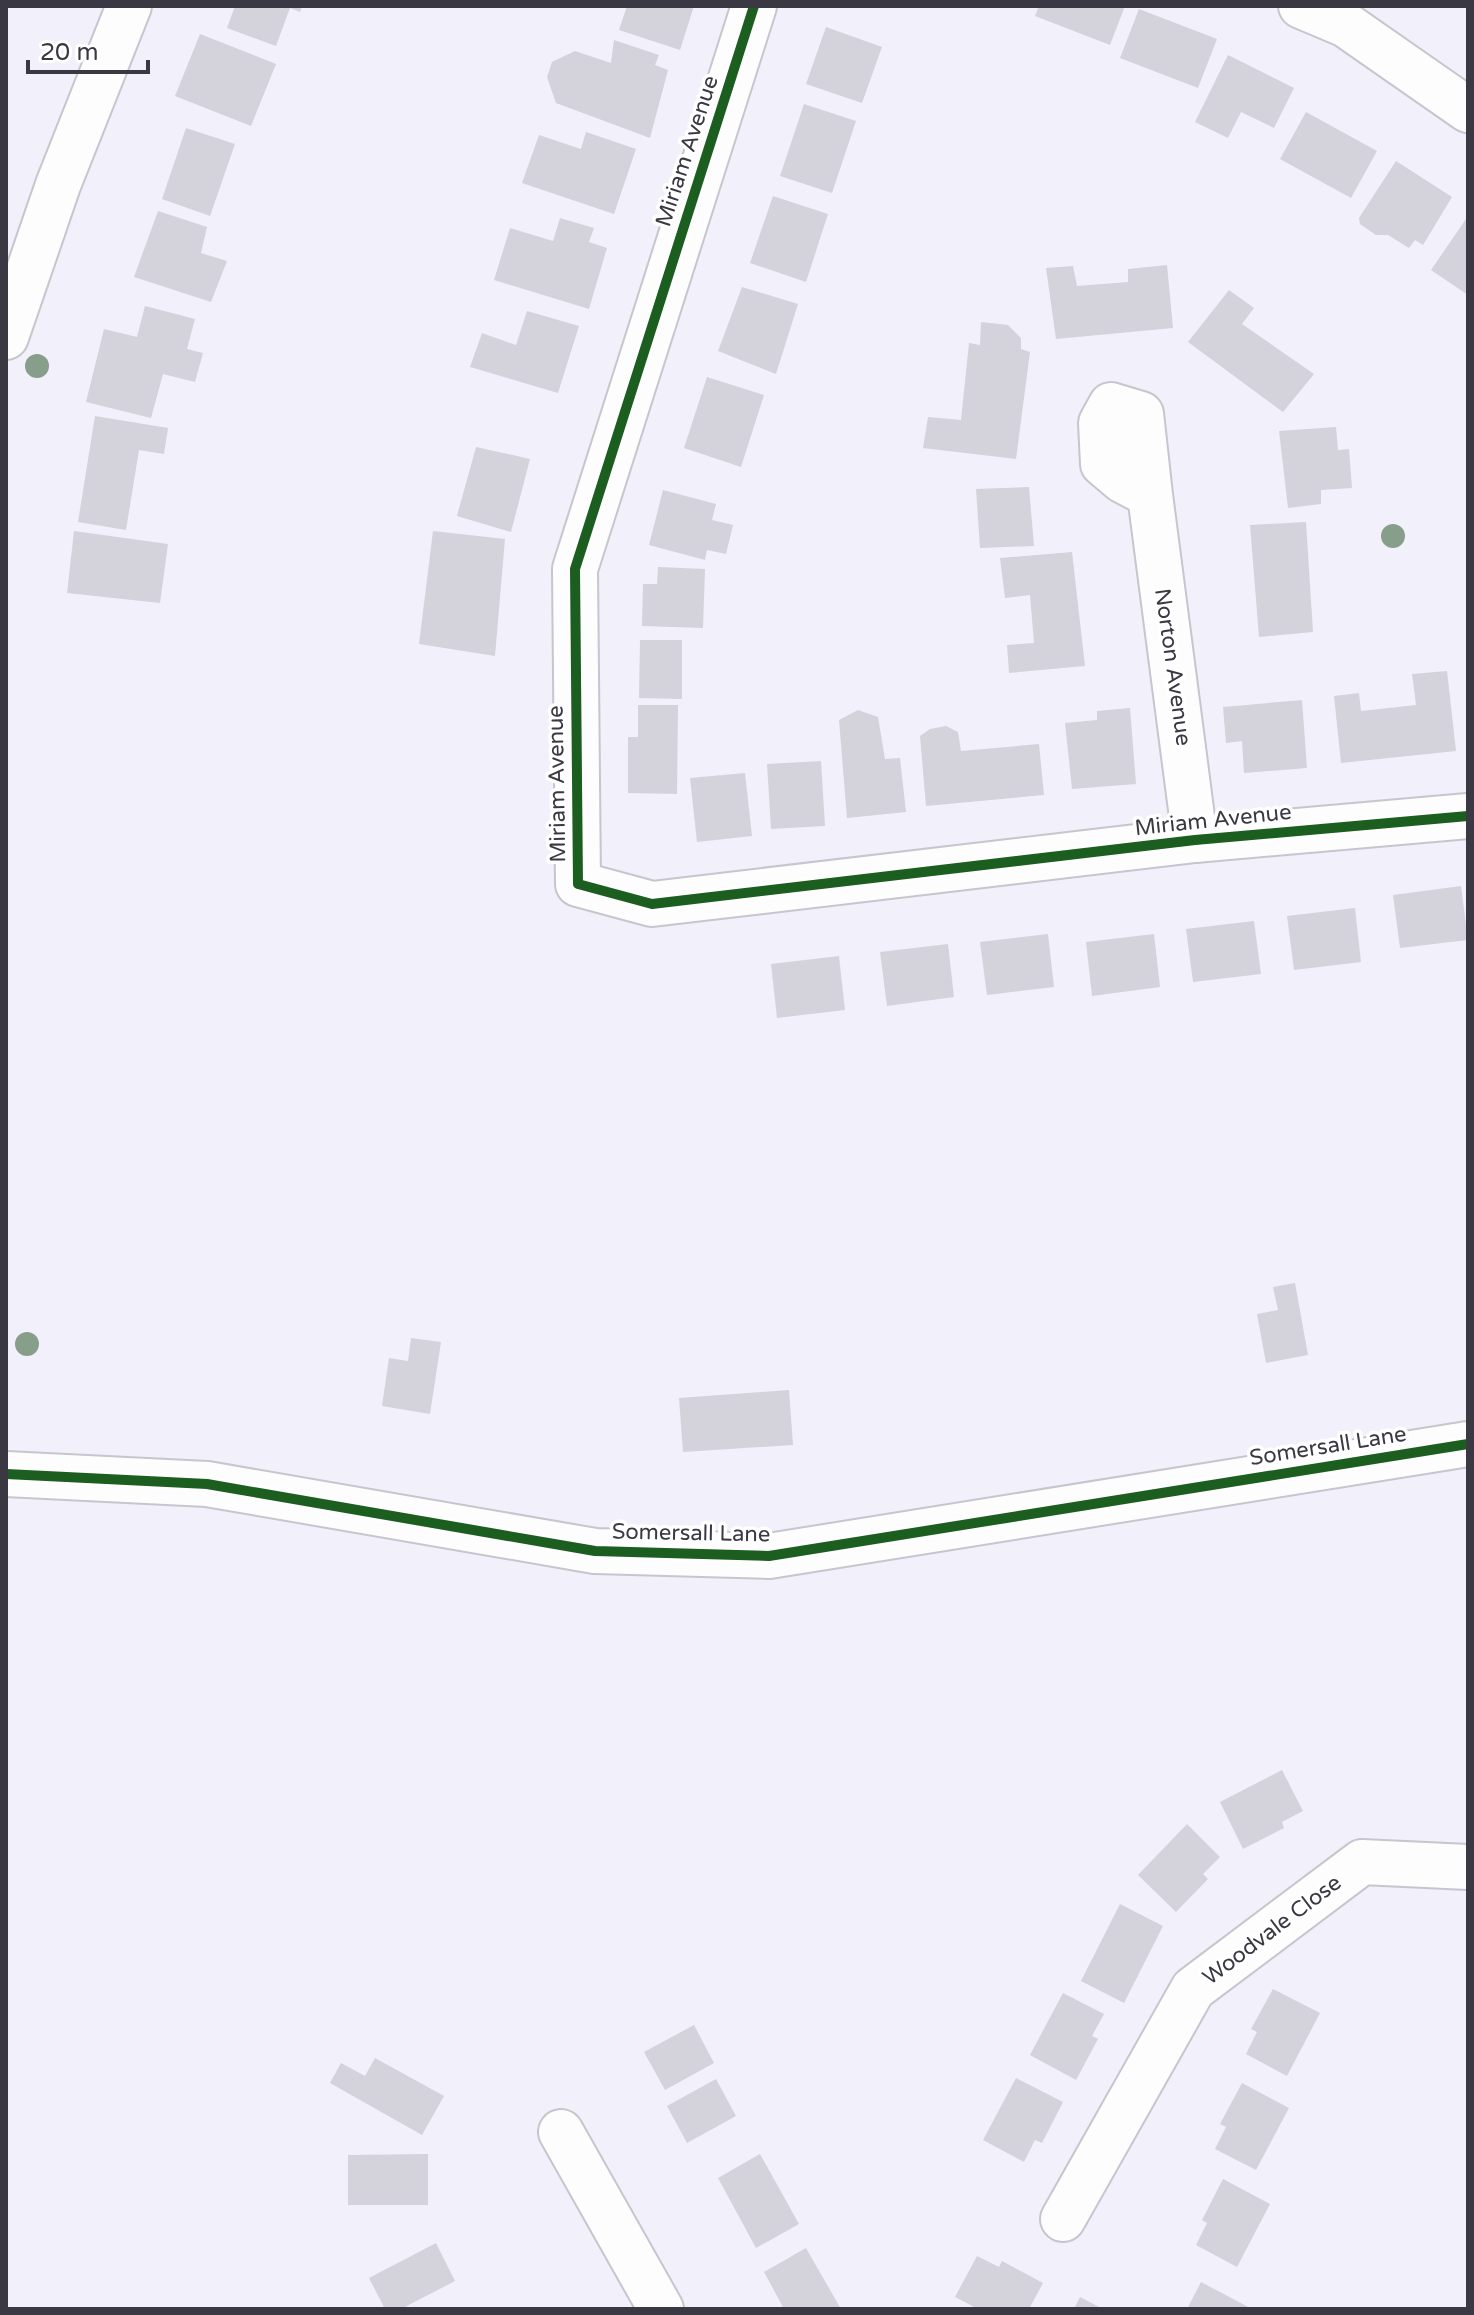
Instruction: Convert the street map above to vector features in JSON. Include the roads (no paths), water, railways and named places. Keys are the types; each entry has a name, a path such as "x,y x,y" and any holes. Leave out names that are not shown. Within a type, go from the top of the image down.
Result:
{"street":[{"path":"6,337 58,185 129,6"},
{"name":"Miriam Avenue","path":"754,6 575,569 578,884 652,904 1195,840 1468,816"},
{"path":"1301,6 1346,25 1468,110"},
{"name":"Norton Avenue","path":"1150,495 1195,840"},
{"name":"Somersall Lane","path":"6,1474 207,1484 595,1551 769,1556 1468,1444"},
{"name":"Woodvale Close","path":"1063,2219 1193,1989 1362,1862 1468,1867"},
{"path":"561,2132 661,2309"}]}
